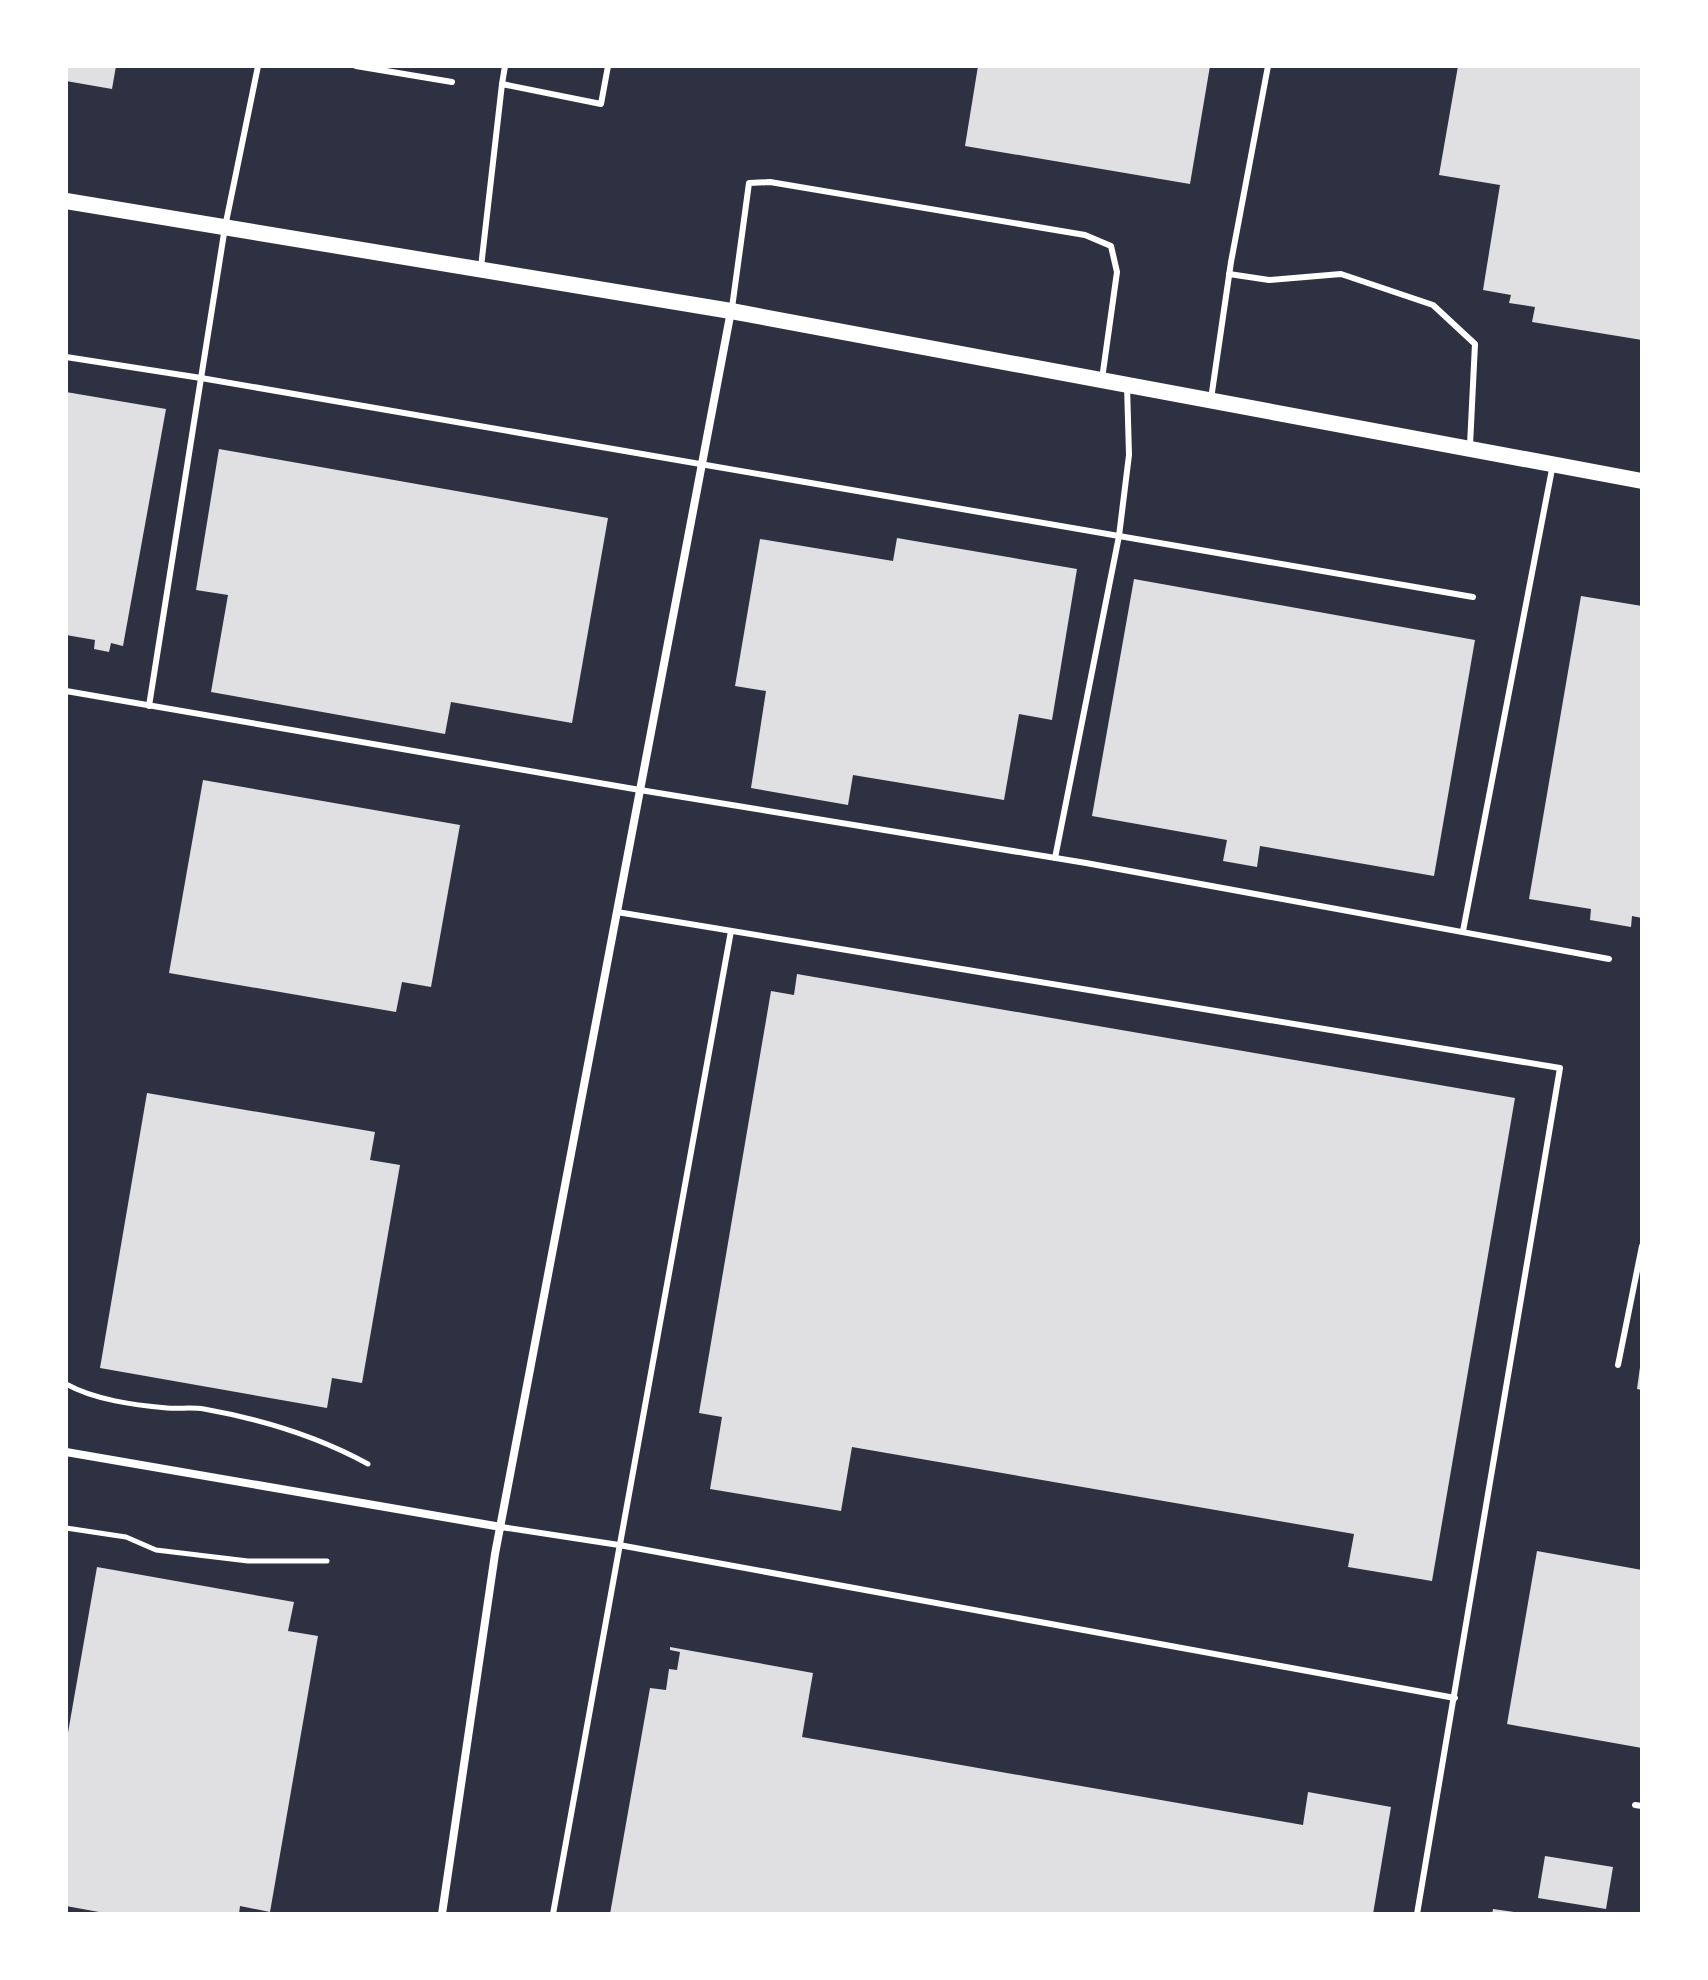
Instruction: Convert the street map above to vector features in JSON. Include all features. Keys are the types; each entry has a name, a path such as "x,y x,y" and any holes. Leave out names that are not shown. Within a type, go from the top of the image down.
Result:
{"main road":[{"path":"66,201 731,311 1642,481"}],"street":[{"path":"442,1914 501,1527 731,311"},
{"path":"66,1452 501,1527"}],"lane":[{"path":"149,706 225,227 258,66"},
{"path":"356,66 452,82"},
{"path":"480,269 505,66"},
{"path":"502,84 601,104 608,66"},
{"path":"1211,399 1229,274 1268,66"},
{"path":"731,311 749,183 770,182 1085,235 1111,246 1117,272 1102,379"},
{"path":"1229,274 1269,280 1341,274 1433,305 1475,344 1470,449"},
{"path":"66,357 1473,597"},
{"path":"1055,858 1119,536 1129,455 1127,383"},
{"path":"1463,931 1553,464"},
{"path":"66,691 1055,858 1609,959"},
{"path":"617,912 1560,1068 1417,1914"},
{"path":"553,1914 731,931"},
{"path":"1618,1365 1642,1246"},
{"path":"501,1527 619,1545 1455,1698"}],"path":[{"path":"66,1384 80,1391 135,1404 202,1408 280,1428 347,1452 368,1464"},
{"path":"66,1528 126,1537 156,1550 248,1561 327,1561"}],"building":[{"path":"66,66 116,66 112,89 66,81"},
{"path":"978,66 1210,66 1190,184 965,146"},
{"path":"1458,66 1642,66 1642,340 1532,322 1535,307 1509,303 1511,295 1483,290 1500,185 1439,175"},
{"path":"66,392 166,409 123,646 111,643 109,652 94,649 95,640 66,635"},
{"path":"219,449 608,518 572,723 451,702 445,734 211,692 228,595 196,590"},
{"path":"897,538 1077,569 1052,720 1019,714 1004,800 853,775 848,805 751,788 766,691 735,686 760,539 893,561"},
{"path":"1134,579 1475,640 1434,876 1260,846 1257,867 1223,861 1227,840 1092,816"},
{"path":"1581,596 1642,606 1642,918 1632,916 1631,927 1590,920 1591,909 1529,899"},
{"path":"203,780 460,825 431,987 402,982 396,1012 169,973"},
{"path":"797,974 1515,1098 1432,1581 1348,1567 1354,1534 852,1447 841,1511 710,1489 722,1417 699,1413 771,991 794,995"},
{"path":"147,1093 375,1132 370,1160 400,1165 362,1383 332,1378 327,1408 100,1368"},
{"path":"1642,1368 1642,1390 1637,1389"},
{"path":"1537,1551 1642,1570 1642,1748 1507,1724"},
{"path":"97,1567 294,1602 288,1631 318,1636 270,1912 240,1906 239,1914 110,1914 66,1906 66,1744"},
{"path":"670,1647 813,1673 802,1737 1303,1825 1308,1792 1391,1807 1373,1914 610,1914 650,1688 666,1690 669,1669 677,1670 680,1652 670,1650"},
{"path":"1545,1856 1613,1867 1606,1909 1538,1898"},
{"path":"1493,1909 1514,1912 1514,1914 1492,1914"}]}
